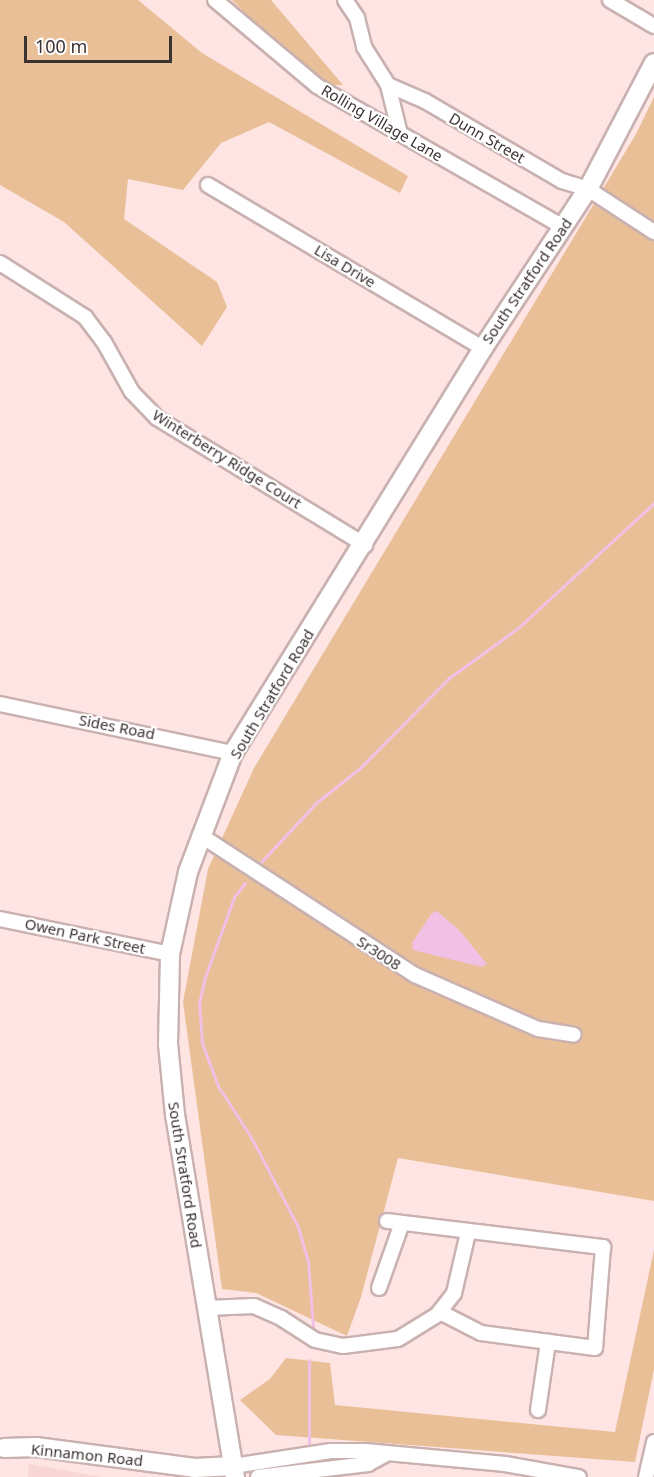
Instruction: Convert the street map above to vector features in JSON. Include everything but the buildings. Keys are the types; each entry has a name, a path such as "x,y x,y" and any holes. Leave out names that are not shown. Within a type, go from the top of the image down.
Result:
{"main road":[{"name":"South Stratford Road","path":"234,1472 175,1115 168,1044 170,954 200,835 233,753 365,545 483,348 588,189 654,63"},
{"name":"Kinnamon Road","path":"2,1448 36,1447 234,1472"},
{"name":"Kinnamon Road","path":"2,1448 34,1458 175,1477"}],"street":[{"name":"Rolling Village Lane","path":"215,0 317,86 562,227"},
{"path":"345,0 357,18 364,47 387,85 399,134"},
{"path":"610,0 654,26"},
{"name":"Dunn Street","path":"387,85 425,101 562,181 588,189 654,232"},
{"name":"Lisa Drive","path":"208,185 483,348"},
{"name":"Winterberry Ridge Court","path":"0,263 85,317 104,342 132,392 157,418 365,545"},
{"name":"Sides Road","path":"0,704 233,753"},
{"name":"Sr3008","path":"200,835 415,975 538,1029 574,1035"},
{"name":"Owen Park Street","path":"0,919 170,954"},
{"path":"387,1221 468,1233 603,1247 595,1348 481,1333 440,1312"},
{"path":"379,1288 402,1223"},
{"path":"207,1308 254,1306 281,1318 315,1340 343,1346 398,1339 440,1312 459,1281 468,1233"},
{"path":"538,1410 548,1342"},
{"path":"646,1477 654,1442"},
{"path":"332,1451 333,1466"},
{"name":"Kinnamon Road","path":"234,1472 332,1451 505,1464 579,1477"},
{"name":"Kinnamon Road","path":"258,1477 333,1466 368,1464 384,1455"}],"shaded area":[{"path":"0,0 138,0 202,53 408,176 400,193 269,122 221,143 183,190 128,179 124,219 217,282 227,307 202,346 64,222 0,185"},
{"path":"232,0 271,0 343,85 332,85 289,57"},
{"path":"654,97 654,1201 398,1158 361,1297 347,1336 256,1293 222,1289 183,1002 208,869 254,768 636,134"},
{"path":"437,911 460,931 487,964 482,967 413,950 412,943 432,913"},
{"path":"654,1250 654,1369 635,1462 276,1435 240,1400 270,1379 286,1358 330,1363 335,1405 615,1432"},
{"path":"29,1464 102,1477 28,1477"}],"waterway":[{"path":"260,863 317,802 359,769 449,678 518,628 654,503"},
{"path":"245,883 234,897 205,977 199,1002 202,1043 218,1086 251,1137 298,1227 308,1261 313,1328"},
{"path":"309,1360 309,1444"}]}
